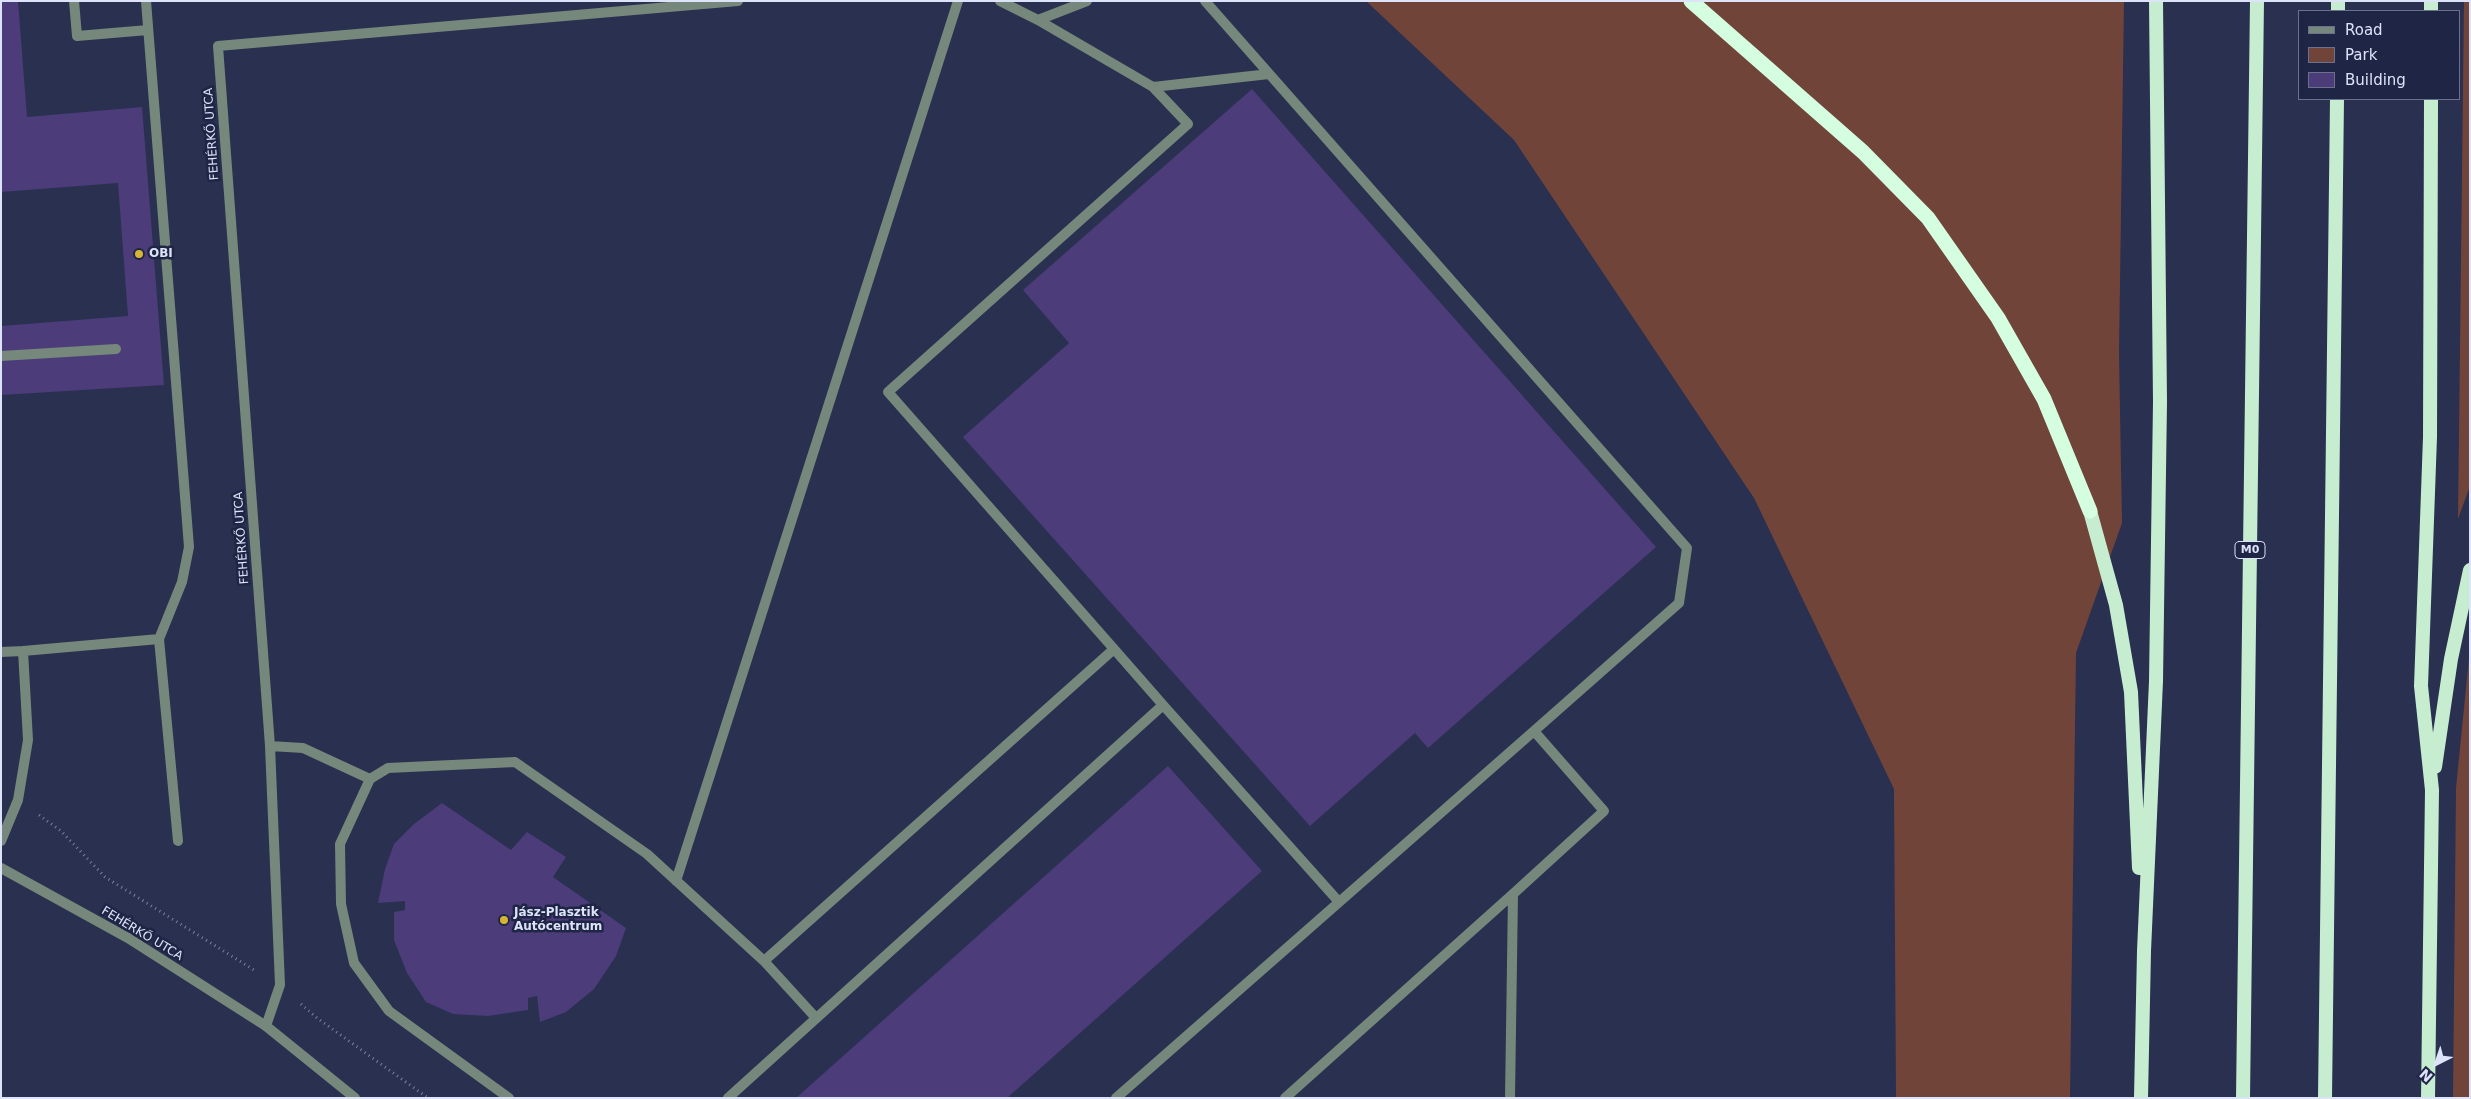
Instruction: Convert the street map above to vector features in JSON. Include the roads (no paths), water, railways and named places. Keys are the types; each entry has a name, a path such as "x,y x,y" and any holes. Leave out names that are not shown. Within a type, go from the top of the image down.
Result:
{"highway":[{"path":"1691,1 1863,152 1928,218 1998,318 2044,399 2090,511 2116,604 2131,692 2144,951"},
{"path":"2141,1098 2144,951 2156,681 2160,412 2156,1"},
{"name":"M0","path":"2243,1098 2257,1"},
{"path":"2325,1098 2337,100"},
{"path":"2428,1098 2432,790 2421,686 2430,437 2431,100"},
{"path":"2432,790 2451,659 2470,570"}],"street":[{"path":"74,1 77,36 148,30"},
{"path":"146,1 189,547 182,582 159,639 178,841"},
{"name":"FEHÉRKŐ UTCA","path":"266,1026 280,985 270,746 218,46 738,1"},
{"path":"676,881 958,1"},
{"path":"1000,1 1038,20 1153,87 1188,124 888,392 1163,706 1339,902"},
{"path":"1038,20 1087,1"},
{"path":"1116,1098 1679,603 1687,548 1205,1"},
{"path":"1153,87 1269,74"},
{"path":"1,356 116,349"},
{"path":"1,652 159,639"},
{"path":"764,961 1114,649"},
{"path":"1,841 18,800 28,740 23,650"},
{"path":"728,1098 1163,706"},
{"path":"1285,1098 1604,811 1534,731"},
{"path":"270,746 303,748 370,779"},
{"path":"509,1098 389,1011 354,963 341,904 340,844 370,779 388,768 514,762 648,854 764,961 816,1018"},
{"name":"FEHÉRKŐ UTCA","path":"1,868 128,938 266,1026 356,1098"},
{"path":"1510,1098 1513,894"}],"place":[{"name":"OBI","path":"139,254"},
{"name":"Jász-Plasztik Autócentrum","path":"504,920"}]}
